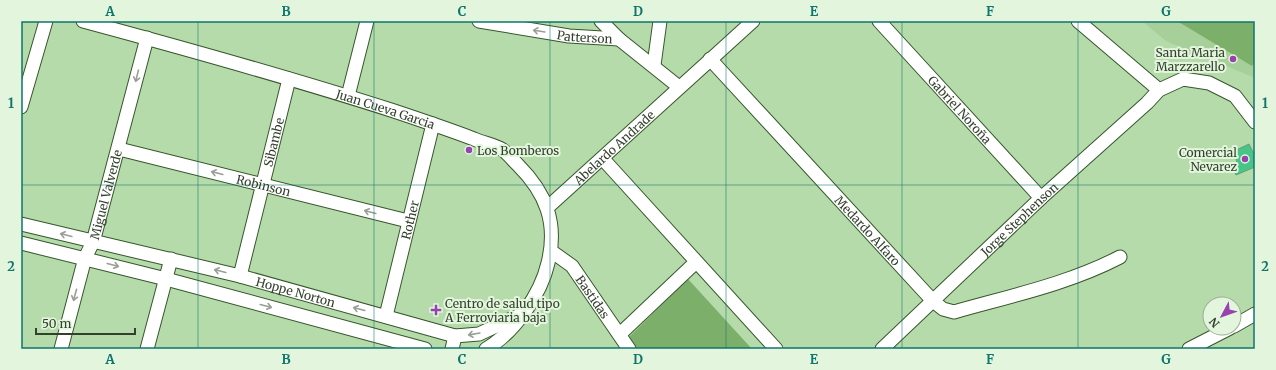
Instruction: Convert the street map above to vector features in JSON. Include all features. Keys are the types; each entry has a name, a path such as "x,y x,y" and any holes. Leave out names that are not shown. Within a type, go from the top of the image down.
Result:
{"street":[{"path":"21,106 46,21"},
{"name":"Juan Cueva Garcia","path":"83,21 348,96 433,124 502,150 533,180 548,207 552,229 551,251 545,275 535,297 520,316"},
{"path":"348,96 368,21"},
{"name":"Patterson","path":"479,21 569,36 620,39"},
{"path":"601,21 620,39 654,65 679,87"},
{"path":"654,65 660,21"},
{"name":"Abelardo Andrade","path":"548,207 603,159 679,87 753,21"},
{"name":"Gabriel Noroña","path":"879,21 1041,198"},
{"path":"1078,21 1159,90 1183,78 1209,83 1235,96 1255,122"},
{"name":"Miguel Valverde","path":"61,349 85,258 93,242 147,38"},
{"name":"Medardo Alfaro","path":"710,59 933,302 942,309 954,312 1061,282 1100,268 1120,257"},
{"name":"Sibambe","path":"240,276 289,79"},
{"name":"Jorge Stephenson","path":"882,349 1041,198 1147,103 1159,90"},
{"name":"Rother","path":"386,316 433,124"},
{"name":"Robinson","path":"118,149 263,184 408,222"},
{"path":"603,159 776,349"},
{"name":"Hoppe Norton","path":"21,224 240,276 455,336 479,334 520,316"},
{"name":"Hoppe Norton","path":"21,242 166,279 425,349"},
{"name":"Bastidas","path":"551,251 572,266 629,349"},
{"path":"147,349 171,259"},
{"path":"620,334 696,262"},
{"path":"1242,321 1255,314"},
{"path":"486,349 502,345 520,316"},
{"path":"492,329 502,345"},
{"path":"431,349 437,331"},
{"path":"452,349 455,336"},
{"path":"1189,349 1210,344 1220,336"}],"shaded area":[{"name":"Santa Maria Marzzarello","path":"1142,21 1255,21 1255,78 1166,41"},
{"path":"1177,21 1255,21 1255,61 1252,66"},
{"path":"688,279 752,349 637,349 629,337"}],"building":[{"name":"Comercial Nevarez","path":"1249,144 1255,156 1255,167 1236,175 1232,166 1237,161 1232,152"}],"place":[{"name":"Santa Maria Marzzarello","path":"1233,59"},
{"name":"Los Bomberos","path":"469,150"},
{"name":"Comercial Nevarez","path":"1245,159"},
{"name":"Centro de salud tipo A Ferroviaria baja","path":"436,310"}]}
